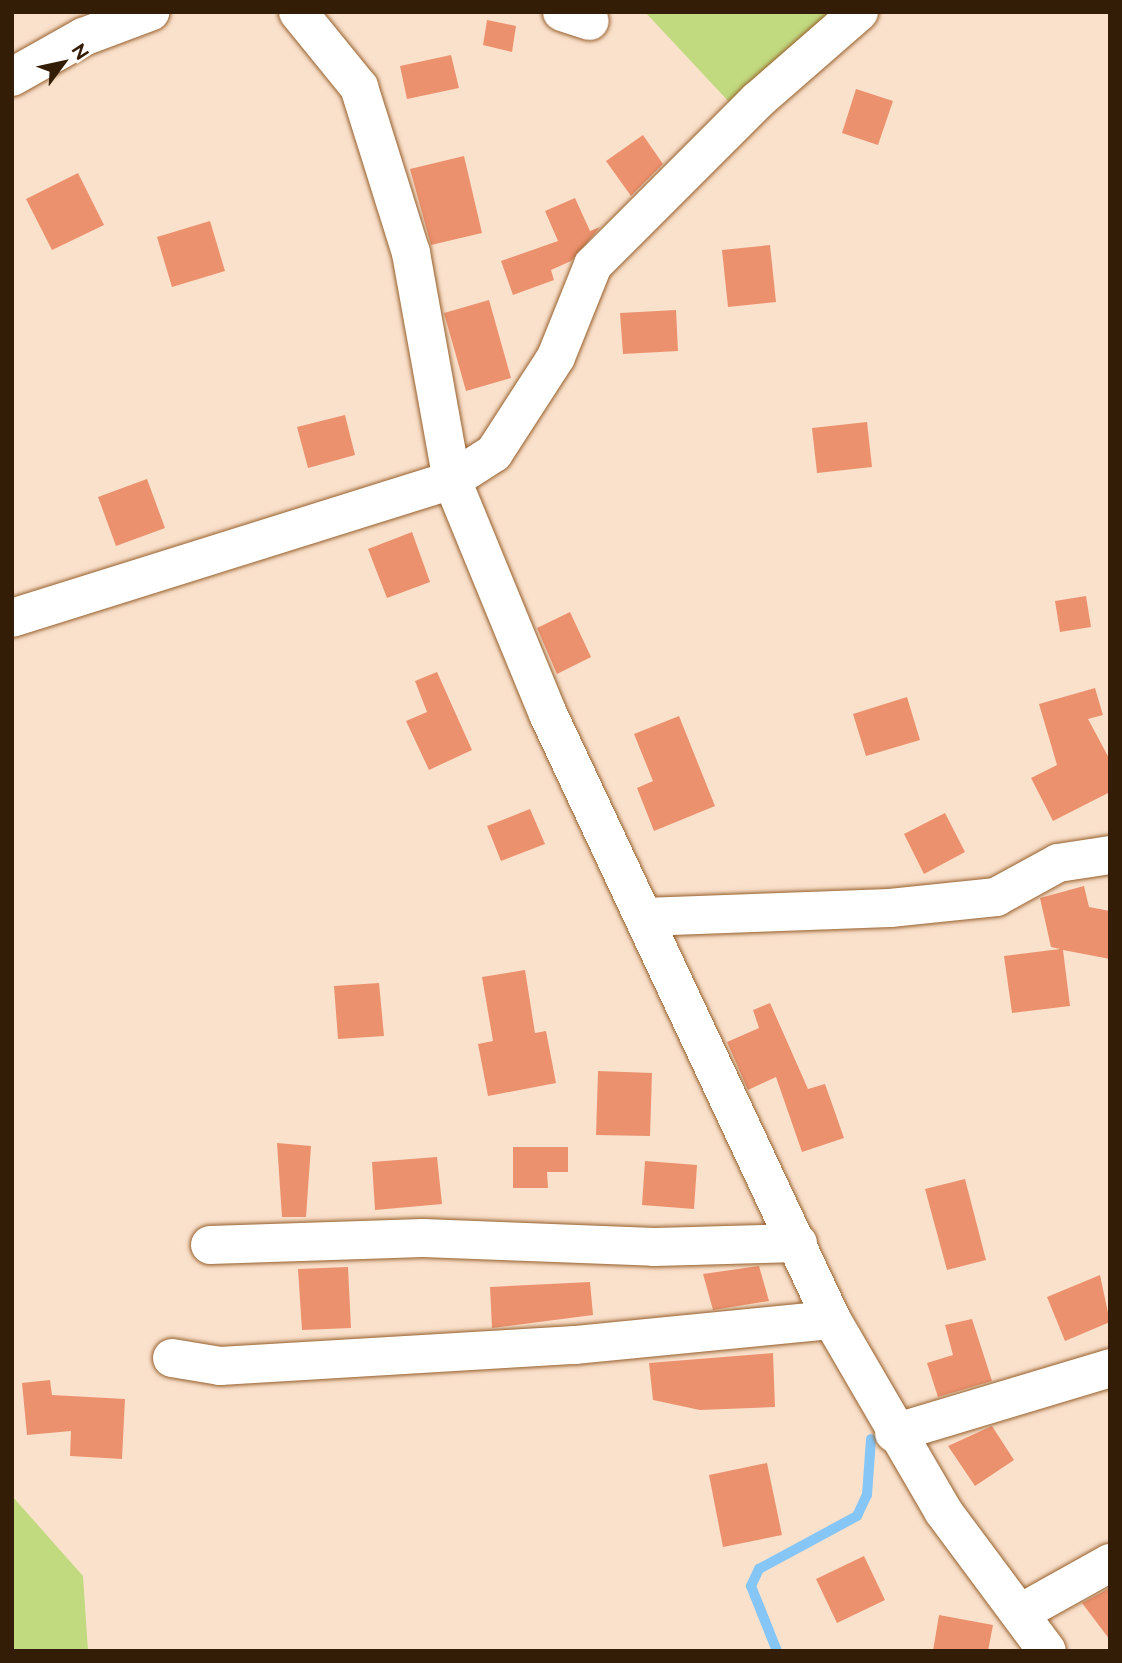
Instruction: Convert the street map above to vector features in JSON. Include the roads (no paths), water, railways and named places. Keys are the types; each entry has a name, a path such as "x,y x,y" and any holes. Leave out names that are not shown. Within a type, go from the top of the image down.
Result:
{"street":[{"path":"12,77 83,37 150,12"},
{"path":"298,12 359,87 411,253 452,480 548,714 798,1242 832,1320 894,1433 943,1510 1021,1612 1047,1651"},
{"path":"12,618 452,480 499,446 556,357 593,265 758,100 859,12"},
{"path":"645,917 890,908 996,897 1058,863 1110,855"},
{"path":"210,1245 423,1238 654,1247 798,1242"},
{"path":"172,1358 234,1365 575,1345 832,1320"},
{"path":"894,1433 1110,1368"},
{"path":"1021,1612 1110,1563"}],"waterway":[{"path":"777,1651 751,1586 759,1569 857,1516 867,1495 871,1439"}]}
